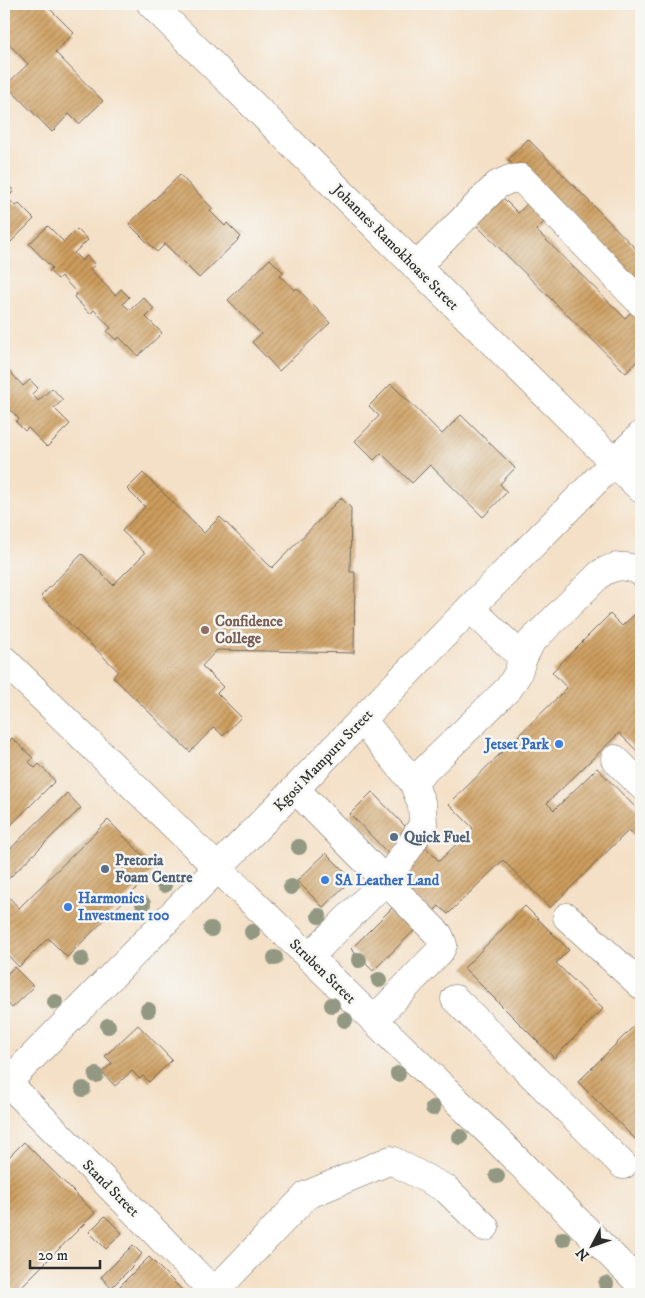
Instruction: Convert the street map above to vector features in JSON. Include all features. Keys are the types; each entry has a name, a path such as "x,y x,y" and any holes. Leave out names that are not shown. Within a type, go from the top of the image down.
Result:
{"main road":[{"name":"Johannes Ramokhoase Street","path":"151,4 641,489"},
{"path":"416,267 497,185 510,179 521,178 641,303"},
{"name":"Kgosi Mampuru Street","path":"5,1084 641,435"},
{"path":"413,782 509,688 517,675 531,642 600,574 610,568 621,566 641,572"},
{"path":"470,608 523,658"},
{"name":"Struben Street","path":"4,660 494,1137 641,1285"},
{"path":"309,957 386,880 423,824 422,805 413,782 362,720"},
{"path":"615,759 641,785"},
{"path":"295,789 439,935 443,945 440,951 374,1020"},
{"path":"567,917 641,985"},
{"path":"455,999 623,1164"},
{"name":"Stand Street","path":"5,1084 215,1293"},
{"path":"215,1293 307,1195 391,1160 446,1189 485,1227"}],"building":[{"path":"4,4 45,4 74,33 55,52 103,101 79,124 69,114 52,132 6,85 28,64 4,39"},
{"path":"528,139 641,254 641,296 508,160"},
{"path":"180,175 213,209 210,211 225,226 227,223 241,237 199,278 165,244 157,252 129,224"},
{"path":"4,181 14,191 7,198 16,206 19,204 34,219 11,242 4,235"},
{"path":"500,195 518,213 534,197 552,214 536,230 625,318 634,309 641,316 641,326 637,331 641,335 641,357 626,373 473,222"},
{"path":"48,226 64,242 77,229 88,240 74,253 82,261 87,256 95,265 90,269 115,295 121,289 129,297 123,304 130,310 143,297 154,309 146,317 162,333 138,356 119,337 116,340 107,331 111,328 94,310 90,314 74,297 77,293 61,276 58,279 49,271 52,268 29,244"},
{"path":"270,259 284,273 280,276 295,290 297,288 330,323 279,371 252,342 261,334 228,300"},
{"path":"4,365 23,386 30,380 38,388 32,394 38,401 52,388 63,400 54,408 70,424 47,447 28,428 25,431 16,422 19,419 4,403"},
{"path":"391,384 442,434 461,415 515,468 500,484 507,492 483,517 430,465 412,483 381,453 374,460 355,441 379,416 369,406"},
{"path":"143,473 204,533 220,517 272,568 341,498 351,508 350,572 355,572 354,653 217,650 202,666 223,687 217,693 241,717 223,736 214,727 190,752 113,677 118,671 41,596 82,554 113,585 145,553 122,531 145,507 127,489"},
{"path":"610,614 622,626 635,614 641,621 641,755 619,733 547,803 554,810 597,768 641,813 641,843 629,830 550,908 503,860 448,914 439,906 373,971 351,949 417,883 350,814 372,792 439,861 473,828 449,804 567,688 552,672"},
{"path":"4,737 9,741 12,738 33,758 29,762 35,768 39,764 55,781 4,832"},
{"path":"67,793 81,808 4,883 4,855"},
{"path":"108,820 156,869 67,957 48,938 19,967 4,951 4,892 19,908"},
{"name":"SA Leather Land","path":"326,853 352,879 323,907 297,881"},
{"path":"525,906 569,950 556,963 603,1009 554,1058 464,968"},
{"path":"14,967 34,987 12,1008 4,999 4,977"},
{"path":"638,1022 641,1026 641,1145 578,1082"},
{"path":"138,1025 172,1060 149,1082 143,1076 140,1079 132,1071 115,1086 102,1072 112,1063 105,1056"},
{"path":"24,1142 95,1213 20,1288 27,1294 4,1294 4,1162"},
{"path":"105,1216 122,1233 106,1249 89,1232"},
{"path":"133,1245 142,1254 111,1288 101,1277"},
{"path":"149,1257 184,1292 182,1294 112,1294"}],"place":[{"name":"Confidence College","path":"205,630"},
{"name":"Jetset Park","path":"559,744"},
{"name":"Quick Fuel","path":"394,837"},
{"name":"Pretoria Foam Centre","path":"105,869"},
{"name":"SA Leather Land","path":"325,880"},
{"name":"Harmonics Investment 100","path":"68,907"}]}
